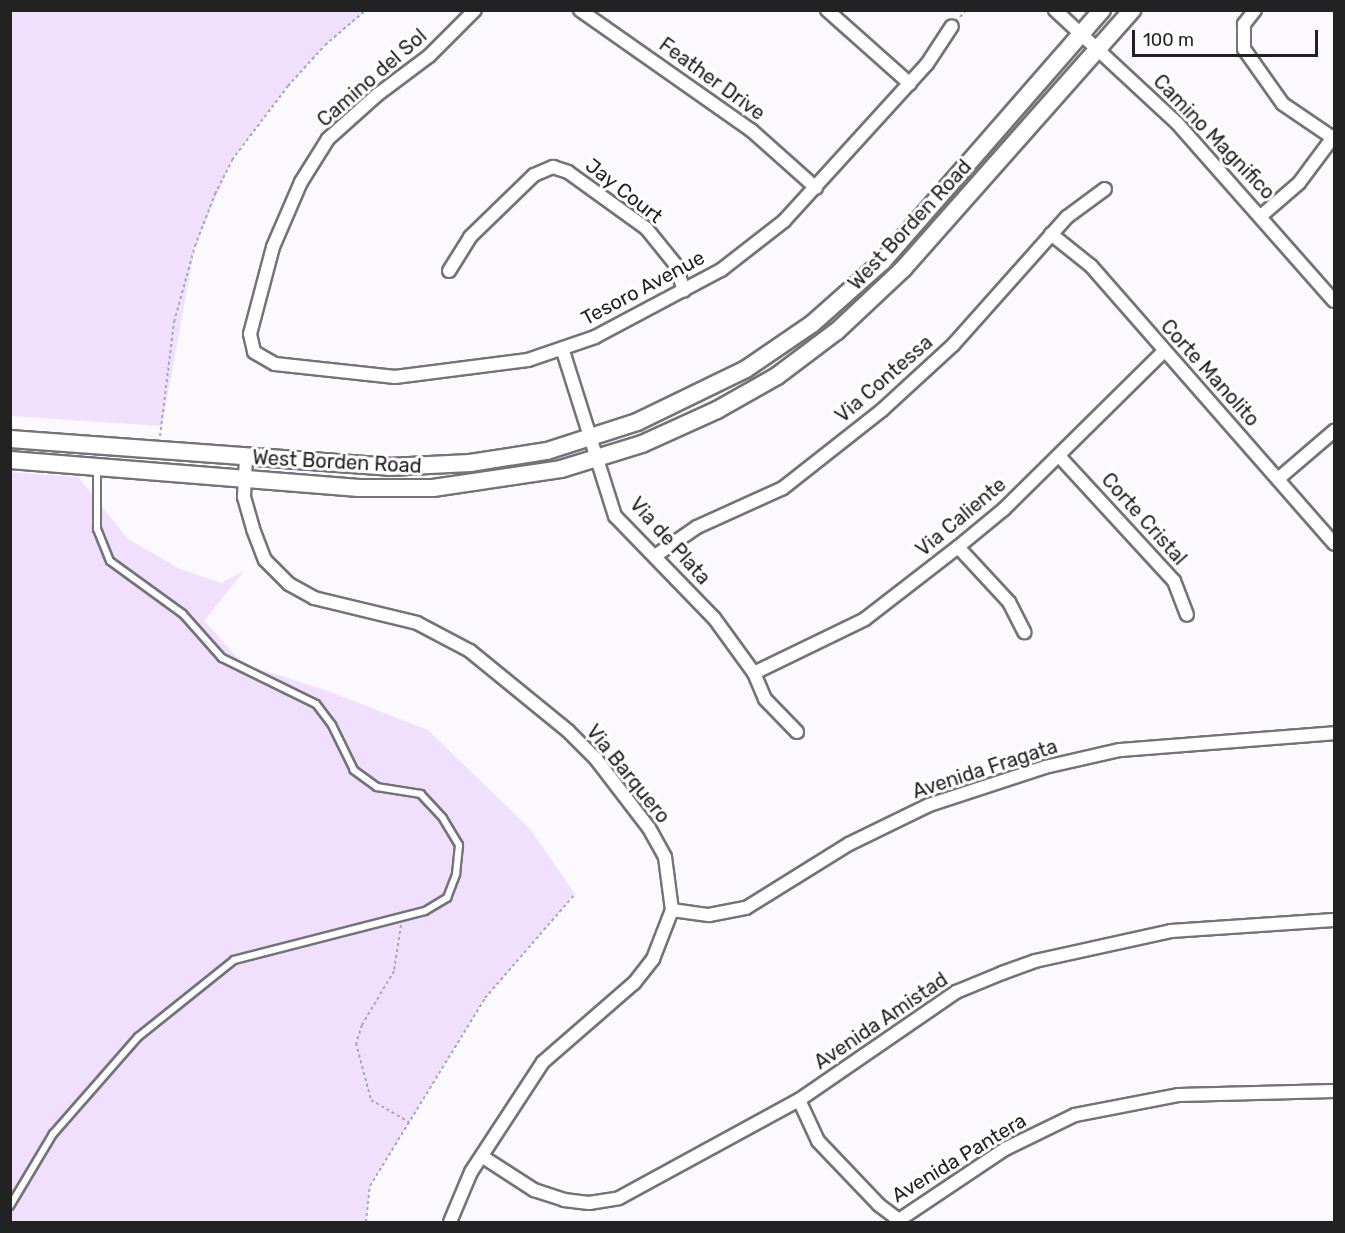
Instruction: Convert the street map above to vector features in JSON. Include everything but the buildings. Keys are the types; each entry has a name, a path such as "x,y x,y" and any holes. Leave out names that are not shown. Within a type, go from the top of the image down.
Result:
{"main road":[{"name":"West Borden Road","path":"10,439 389,467 470,463 593,439 637,422 746,369 812,324 883,261 1102,10"},
{"name":"West Borden Road","path":"10,460 359,488 433,488 498,481 600,458 642,444 717,410 777,376 837,331 903,269 1132,10"}],"street":[{"name":"Camino del Sol","path":"254,352 250,334 273,247 301,182 323,148 377,95 429,56 475,10"},
{"name":"Feather Drive","path":"580,10 751,130 816,188"},
{"path":"827,10 910,84"},
{"name":"Camino Magnifico","path":"1055,10 1177,123 1262,215 1335,301"},
{"path":"1255,10 1245,24 1244,49 1283,104 1334,137 1299,183 1262,215"},
{"name":"Tesoro Avenue","path":"254,352 275,364 395,377 484,367 563,351 721,270 775,228 816,188 910,84 952,26"},
{"name":"Jay Court","path":"449,271 470,237 534,175 553,167 568,172 646,228 675,264 684,290"},
{"name":"Via Contessa","path":"655,556 698,527 783,488 882,410 953,345 1052,234 1106,189"},
{"name":"Corte Manolito","path":"1052,234 1091,266 1335,544"},
{"name":"Via de Plata","path":"563,351 600,458 615,516 714,618 754,673 765,699 797,732"},
{"name":"Via Caliente","path":"754,673 866,620 958,547 1059,456 1164,351"},
{"path":"1278,478 1335,431"},
{"name":"Corte Cristal","path":"1059,456 1174,581 1188,615"},
{"name":"Via Barquero","path":"246,458 243,479 254,530 266,560 289,584 314,598 417,622 445,634 559,724 596,759 649,828 665,857 672,910 652,959 634,983 543,1062 483,1157 471,1172 450,1222"},
{"path":"958,547 1009,602 1024,632"},
{"name":"Avenida Fragata","path":"672,910 709,915 746,908 849,844 929,805 1045,767 1120,750 1335,733"},
{"name":"Avenida Amistad","path":"483,1157 534,1190 564,1200 589,1203 619,1198 799,1100 956,992 1035,961 1171,931 1335,920"},
{"name":"Avenida Pantera","path":"799,1100 819,1141 879,1205 899,1220 1005,1149 1075,1115 1179,1095 1335,1090"}],"lane":[{"path":"10,1206 53,1134 138,1037 234,960 425,911 447,898 456,874 459,845 443,818 421,794 377,787 354,770 332,725 316,704 222,658 183,615 110,561 97,529 97,467"}],"path":[{"path":"158,451 174,322 195,246 215,194 232,160 288,86 325,45 366,10"},
{"path":"366,1222 370,1186 485,998 575,894"},
{"path":"402,916 394,971 362,1025 356,1043 370,1100 408,1122"}],"shaded area":[{"path":"10,11 366,11 325,45 288,86 232,160 195,246 162,426 11,416"},
{"path":"10,472 78,477 128,539 180,569 221,583 244,571 204,621 243,664 328,691 428,730 530,829 575,894 485,998 370,1186 366,1222 11,1222"}]}
